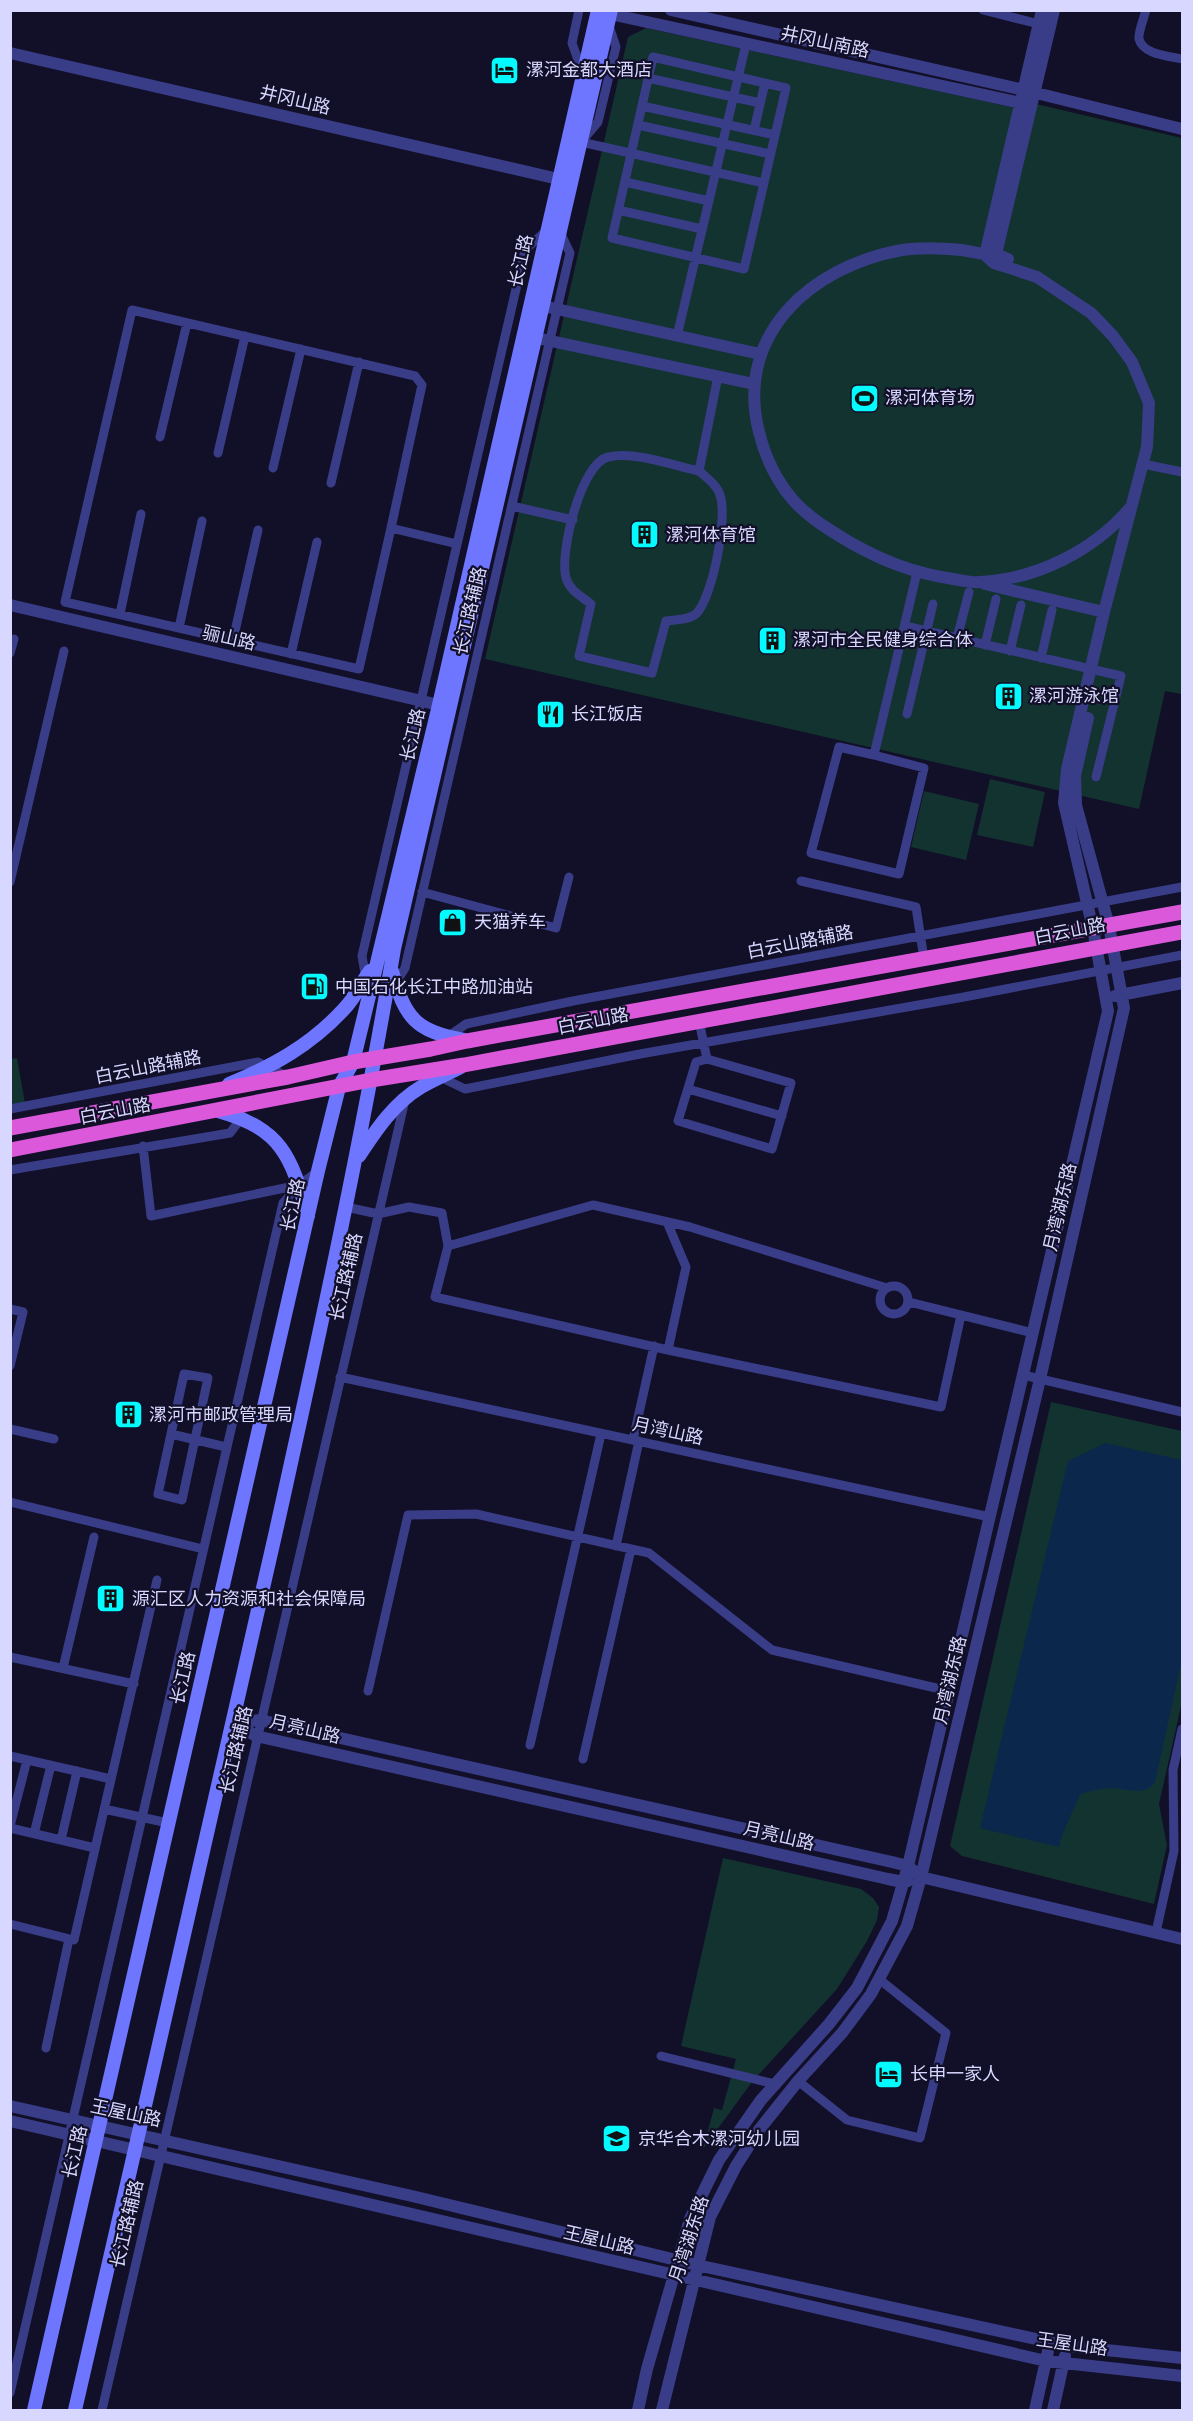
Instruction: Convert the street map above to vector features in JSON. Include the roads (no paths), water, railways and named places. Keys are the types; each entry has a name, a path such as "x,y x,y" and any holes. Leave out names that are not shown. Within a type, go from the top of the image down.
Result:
{"highway":[{"name":"白云山路","path":"10,1128 288,1077 353,1062 374,1060 466,1041 1182,912"},
{"name":"白云山路","path":"10,1150 371,1080 435,1074 464,1065 1112,943 1182,932"}],"main road":[{"name":"长江路","path":"384,965 565,181 583,76 607,14"},
{"name":"长江路","path":"565,181 580,142 607,14"},
{"name":"长江路","path":"75,2410 234,1723 346,1207 386,994 384,965 439,705 529,336 543,306 553,231"},
{"path":"215,1089 270,1067 323,1029 384,965 396,983 401,1002 412,1019 426,1030 466,1041"},
{"name":"长江路","path":"34,2410 318,1171 339,1087 353,1062 367,984"},
{"path":"353,1062 371,1080"},
{"path":"354,1163 381,1122 405,1098 435,1074"},
{"path":"218,1111 241,1118 262,1129 281,1146 299,1185 309,1218"}],"street":[{"path":"579,10 572,43 583,76"},
{"name":"井冈山南路","path":"671,10 1029,91 1182,129"},
{"path":"983,10 1039,24"},
{"path":"990,254 1021,103 1029,91 1042,10"},
{"path":"990,254 1029,91 1054,10"},
{"path":"1146,10 1139,38 1142,45 1155,53 1182,59"},
{"name":"井冈山南路","path":"607,14 1021,103"},
{"path":"677,336 746,44"},
{"name":"井冈山路","path":"10,53 565,181"},
{"path":"653,57 738,77 786,88 744,269 612,238 653,57"},
{"path":"648,78 760,103"},
{"path":"754,130 765,83"},
{"path":"642,106 775,135"},
{"path":"638,125 770,154"},
{"path":"580,142 764,183"},
{"path":"625,182 709,201"},
{"path":"618,210 702,229"},
{"name":"长江路辅路","path":"367,984 362,956 525,250 553,231 570,253 405,968 386,994"},
{"path":"1094,670 1104,612 1133,505 1154,444 1153,401 1138,363 1120,336 1097,310 1040,271 990,254 961,250 902,250 841,270 802,296 779,318 760,354 754,384 754,413 773,472 794,501 825,527 888,563 918,572 978,582 1104,612"},
{"path":"543,306 760,354"},
{"path":"132,310 245,336 416,376 423,385 359,669 64,602 132,310"},
{"path":"160,437 187,323"},
{"path":"218,453 245,336"},
{"path":"529,336 754,384"},
{"path":"273,468 301,349"},
{"path":"331,483 359,362"},
{"path":"699,471 718,376"},
{"path":"635,456 699,471 716,487 722,503 722,527 711,585 696,613 683,619 666,621 652,673 579,657 591,604 572,590 566,577 564,553 578,496 587,479 600,461 607,457 635,456"},
{"path":"1146,465 1182,472"},
{"path":"1094,670 1146,465"},
{"path":"978,582 1021,575 1058,563 1095,541 1133,505"},
{"path":"512,506 573,520"},
{"path":"120,614 141,514"},
{"path":"179,628 202,521"},
{"path":"391,528 457,544"},
{"path":"233,640 258,530"},
{"path":"291,654 317,542"},
{"path":"874,755 918,572"},
{"path":"957,638 969,592"},
{"path":"985,645 996,599"},
{"path":"907,714 933,604"},
{"name":"骊山路","path":"10,605 439,705"},
{"path":"1010,651 1021,605"},
{"path":"1041,658 1052,610"},
{"path":"905,626 1121,676 1096,777"},
{"path":"10,653 14,639"},
{"path":"10,882 64,651"},
{"name":"月湾湖东路","path":"662,2410 711,2217 736,2166 759,2130 798,2081 842,2033 879,1979 907,1926 921,1877 1040,1379 1124,1008 1109,926 1076,805 1075,776 1094,670"},
{"name":"月湾湖东路","path":"638,2410 647,2369 690,2219 719,2160 760,2100 857,1988 892,1921 908,1866 1108,1011 1088,905 1064,803 1067,769 1094,670"},
{"path":"838,747 874,755 924,768 899,874 811,853 838,747"},
{"path":"422,892 556,928 569,877"},
{"path":"801,881 916,907 924,959"},
{"name":"白云山路辅路","path":"431,1049 466,1024 1182,887"},
{"path":"435,1074 465,1089 704,1042 964,997 1182,955"},
{"path":"1105,998 1182,983"},
{"path":"699,1021 707,1059"},
{"path":"707,1059 791,1083 772,1149 678,1121 696,1062 707,1059"},
{"name":"白云山路辅路","path":"10,1110 258,1062 288,1077"},
{"path":"688,1089 782,1116"},
{"name":"长江路辅路","path":"102,2410 405,1098"},
{"path":"10,1170 230,1132 253,1104"},
{"path":"143,1146 151,1216 299,1185"},
{"path":"10,2393 283,1203 299,1185 318,1171"},
{"path":"448,1246 592,1205 667,1222 887,1288 896,1285 904,1289 909,1302"},
{"path":"346,1207 378,1214 409,1207 442,1213 448,1246 435,1297 668,1350 941,1407 960,1315"},
{"path":"667,1222 686,1267 668,1350"},
{"path":"887,1288 880,1300 887,1312 900,1313 909,1302"},
{"path":"909,1302 1033,1334"},
{"path":"10,1309 23,1312 10,1366"},
{"path":"616,1546 654,1346"},
{"path":"184,1374 208,1378 182,1500 159,1494 171,1434 184,1374"},
{"path":"1023,1375 1182,1412"},
{"name":"月湾山路","path":"340,1377 990,1517"},
{"path":"10,1429 54,1439"},
{"path":"171,1434 226,1447"},
{"path":"530,1745 601,1434"},
{"path":"10,1502 203,1549"},
{"path":"368,1691 408,1515 476,1514 649,1553 772,1650 949,1691"},
{"path":"63,1668 94,1537"},
{"path":"583,1759 631,1549"},
{"path":"10,1924 74,1940 157,1580"},
{"path":"10,1657 134,1684"},
{"name":"月亮山路","path":"234,1723 260,1720 908,1866 921,1877 1182,1939"},
{"name":"月亮山路","path":"234,1723 256,1736 903,1882 921,1877"},
{"path":"1156,1932 1174,1851 1173,1770 1182,1729"},
{"path":"10,1756 111,1779"},
{"path":"27,1760 10,1827 95,1848"},
{"path":"34,1834 51,1765"},
{"path":"61,1840 77,1771"},
{"path":"104,1809 168,1823"},
{"path":"46,2048 69,1939"},
{"path":"798,2081 847,2120 920,2138 946,2033 879,1979"},
{"path":"661,2056 775,2084"},
{"name":"王屋山路","path":"10,2106 163,2139 697,2265 1068,2346 1182,2358"},
{"name":"王屋山路","path":"10,2121 1046,2361 1182,2376"},
{"path":"1035,2410 1050,2342"},
{"path":"1053,2410 1068,2346"}],"water":[{"path":"1105,1443 1182,1460 1182,1660 1155,1782 1151,1787 1141,1791 1110,1788 1080,1794 1059,1847 980,1828 1068,1461"}],"place":[{"name":"漯河金都大酒店","path":"505,70"},
{"name":"漯河体育场","path":"864,398"},
{"name":"漯河体育馆","path":"645,535"},
{"name":"漯河市全民健身综合体","path":"772,640"},
{"name":"漯河游泳馆","path":"1008,696"},
{"name":"长江饭店","path":"550,714"},
{"name":"天猫养车","path":"453,922"},
{"name":"中国石化长江中路加油站","path":"314,987"},
{"name":"漯河市邮政管理局","path":"128,1415"},
{"name":"源汇区人力资源和社会保障局","path":"111,1599"},
{"name":"长申一家人","path":"889,2074"},
{"name":"京华合木漯河幼儿园","path":"617,2139"}]}
